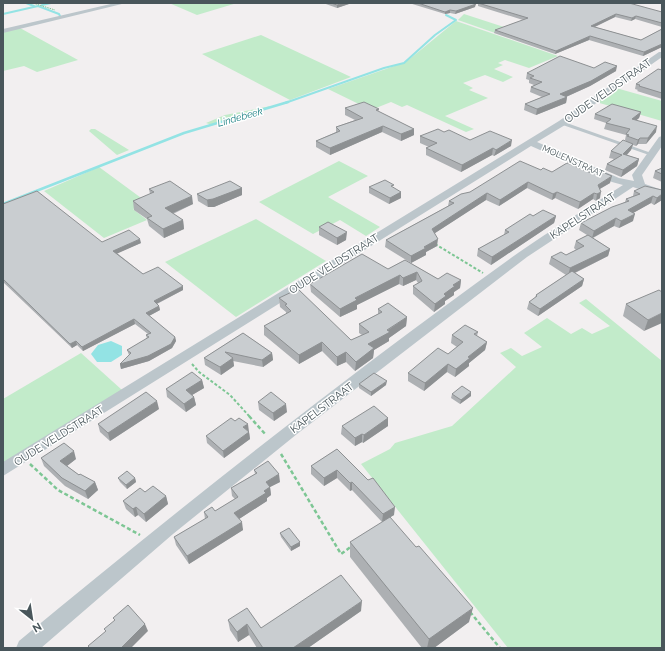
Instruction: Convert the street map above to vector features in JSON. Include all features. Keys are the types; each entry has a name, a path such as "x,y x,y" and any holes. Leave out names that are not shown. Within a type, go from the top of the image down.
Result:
{"street":[{"path":"3,31 123,3"},
{"name":"OUDE VELDSTRAAT","path":"3,470 529,142 562,123 662,54"},
{"path":"636,185 637,176 662,139"},
{"name":"MOLENSTRAAT","path":"529,142 616,180 662,194"},
{"name":"KAPELSTRAAT","path":"26,648 152,542 275,443 523,255 636,185"}],"lane":[{"path":"562,123 651,154"}],"path":[{"path":"33,3 55,10 64,17"},
{"path":"429,240 492,279"},
{"path":"186,357 199,372 230,395 275,443 341,554 358,542"},
{"path":"24,458 58,490 152,542"},
{"path":"467,609 500,648"}],"green space":[{"path":"169,3 237,3 197,15"},
{"path":"464,14 507,28 495,33 458,20"},
{"path":"456,21 558,56 529,68 505,60 498,63 503,65 494,69 513,77 503,82 485,75 463,83 473,88 469,90 488,98 445,116 474,129 466,132 407,105 402,107 391,102 371,110 328,89 406,62"},
{"path":"20,28 78,60 37,72 24,66 3,71 3,32"},
{"path":"261,35 351,77 290,100 202,54"},
{"path":"616,88 662,101 662,121 596,102"},
{"path":"271,106 254,114 212,125 206,123 225,115"},
{"path":"91,129 95,129 129,150 117,155 89,131"},
{"path":"339,161 368,176 328,197 380,227 366,236 340,220 313,234 259,202"},
{"path":"99,167 148,203 133,209 147,220 104,238 44,191"},
{"path":"256,219 326,261 236,317 165,262"},
{"path":"586,299 662,361 662,648 508,648 361,464 390,449 395,443 452,426 516,367 500,353 511,348 522,356 542,347 524,333 547,318 571,334 582,328 592,334 610,326 579,303"},
{"path":"81,353 122,390 3,463 3,399"}],"water":[{"path":"111,341 122,346 122,355 111,362 97,362 91,354 98,345"}],"building":[{"path":"331,3 344,3 337,5"},
{"path":"418,3 476,4 456,11 450,10 445,12"},
{"path":"478,3 629,3 662,12 662,23 636,16 632,18 616,14 591,26 641,40 662,29 662,44 644,52 590,36 556,51 495,30 528,18"},
{"path":"560,56 594,68 605,62 617,66 591,81 560,94 567,97 537,109 525,104 550,94 531,87 542,82 530,78 534,76 527,73"},
{"path":"658,69 662,70 662,93 636,84"},
{"path":"364,102 379,109 376,110 414,129 401,134 383,126 330,148 316,141 340,131 336,127 363,118 345,108"},
{"path":"612,104 641,112 632,119 657,126 648,138 640,138 638,140 627,136 629,135 626,134 630,129 606,123 611,119 595,114"},
{"path":"438,129 444,132 449,130 470,140 490,131 512,140 496,150 493,148 462,165 426,148 437,143 420,136"},
{"path":"623,140 633,144 623,154 639,159 623,170 607,164 622,155 611,151"},
{"path":"520,161 541,170 543,168 552,172 567,163 591,173 597,170 612,176 598,185 601,192 597,194 594,193 580,202 557,192 553,194 528,182 500,200 487,193 432,229 438,239 424,247 426,248 411,256 386,240 454,203 449,201 461,194 470,192"},
{"path":"662,168 662,174 655,171"},
{"path":"385,180 394,185 391,186 401,192 390,198 369,187"},
{"path":"170,181 192,196 165,208 183,220 163,229 147,218 152,216 133,201 154,192 149,189"},
{"path":"230,181 242,188 207,200 197,194"},
{"path":"645,186 662,190 662,194 657,198 653,196 628,210 635,214 621,221 616,218 594,231 581,223 612,207 629,201 626,199 640,194 634,191"},
{"path":"37,191 102,242 129,230 140,239 113,251 143,274 158,267 183,286 154,301 159,306 146,313 175,337 171,344 148,356 120,364 131,353 127,350 149,337 146,335 151,333 134,319 82,347 76,341 70,344 3,279 3,204"},
{"path":"543,210 556,216 492,257 478,249 509,232 505,230 530,214 533,216"},
{"path":"328,222 347,232 337,238 319,227"},
{"path":"588,235 610,249 570,268 551,257 561,252 566,255 584,246 576,241"},
{"path":"362,254 388,269 405,260 438,279 447,273 461,280 453,285 455,286 444,294 446,296 435,304 413,286 422,281 417,272 403,278 400,275 355,298 357,300 340,309 310,284"},
{"path":"572,271 584,279 540,309 529,302 537,296 536,295"},
{"path":"298,289 351,340 369,332 359,324 382,312 378,309 388,303 407,317 387,330 390,332 368,344 374,348 356,362 346,352 337,357 322,342 299,355 264,326 291,311 285,305 287,304 279,298"},
{"path":"659,290 662,292 662,313 648,320 626,304"},
{"path":"465,325 478,332 474,334 487,342 468,357 470,358 456,369 448,364 425,383 408,373 438,348 448,354 463,342 452,335"},
{"path":"243,333 272,353 262,360 225,352 233,358 220,367 204,358"},
{"path":"192,372 202,380 186,390 194,397 184,404 166,389"},
{"path":"374,373 387,381 371,392 359,384"},
{"path":"462,386 471,392 461,400 452,394"},
{"path":"146,392 157,401 108,433 98,424"},
{"path":"271,392 286,404 273,413 258,402"},
{"path":"374,406 388,418 364,435 362,434 355,438 342,426"},
{"path":"231,418 235,421 239,418 248,424 243,427 249,432 223,451 206,436"},
{"path":"64,443 74,451 60,461 79,475 80,474 95,482 85,491 62,478 41,458"},
{"path":"337,449 368,480 373,478 395,507 383,514 352,482 350,483 337,470 324,478 311,466"},
{"path":"268,461 279,474 266,482 270,487 264,491 266,493 234,513 242,522 187,556 174,537 208,517 204,512 212,507 215,511 238,497 231,488 257,473 254,470"},
{"path":"127,471 135,478 126,485 118,478"},
{"path":"153,486 166,496 144,514 136,507 133,509 123,501 140,488 145,492"},
{"path":"390,517 416,547 419,546 473,608 429,639 350,542"},
{"path":"289,528 300,542 291,547 280,533"},
{"path":"341,575 362,601 293,648 263,648 247,624 237,632 228,620 247,608 261,628"},
{"path":"128,605 145,624 121,648 90,648 88,646 106,631 104,629 115,620 113,618"}],"waterway":[{"path":"26,3 34,6"},
{"path":"42,5 51,3"},
{"path":"3,14 38,6 59,14 60,16"},
{"name":"Lindebeek","path":"287,102 384,68 404,63 435,35 456,20 446,15"},
{"name":"Lindebeek","path":"3,204 184,133 287,102"}]}
